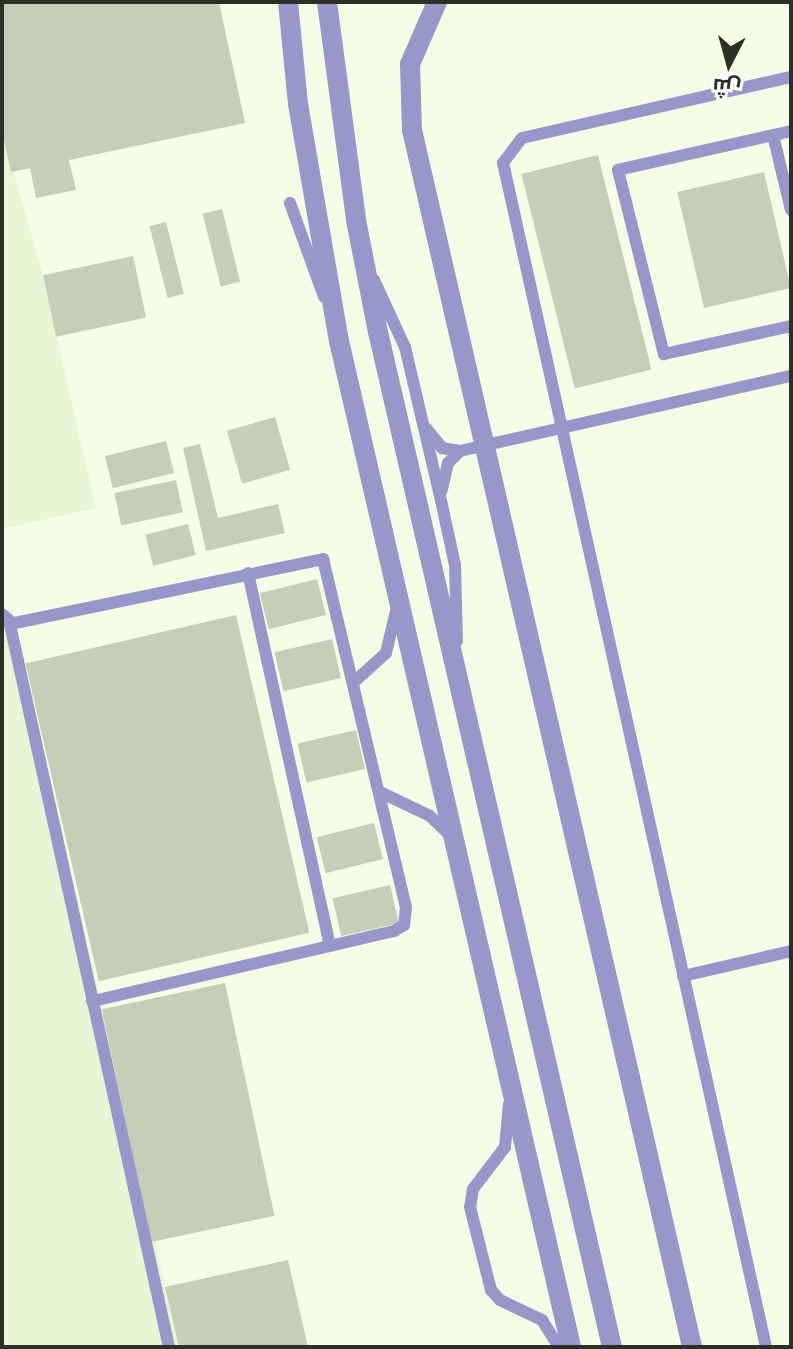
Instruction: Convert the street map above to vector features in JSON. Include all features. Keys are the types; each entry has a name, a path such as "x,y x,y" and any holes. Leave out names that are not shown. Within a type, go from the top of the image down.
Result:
{"street":[{"path":"288,2 298,104 339,341 458,846 571,1347"},
{"path":"327,2 363,255 612,1347"},
{"path":"437,2 410,64 408,107 692,1347"}],"lane":[{"path":"766,1347 504,183 503,163 510,148 542,132 791,77"},
{"path":"791,131 618,170 664,354 791,326"},
{"path":"773,135 791,210"},
{"path":"290,203 339,341"},
{"path":"363,255 405,347 442,505 455,565 457,668"},
{"path":"420,418 442,448 460,451 791,376"},
{"path":"442,505 442,479 460,451"},
{"path":"92,1001 394,931 407,919 380,792 323,559 6,619 169,1347"},
{"path":"248,573 330,946"},
{"path":"354,682 386,653 398,592"},
{"path":"380,792 430,816 458,846"},
{"path":"683,976 791,951"},
{"path":"510,1077 505,1147 473,1189 470,1207 491,1290 500,1300 542,1320 559,1347"}],"shaded area":[{"path":"2,131 43,275 96,508 2,529"},
{"path":"12,610 179,1347 2,1347 2,611"}],"building":[{"path":"2,2 219,2 245,123 69,160 76,190 36,198 30,168 11,172 2,131"},
{"path":"598,155 651,369 575,389 521,174"},
{"path":"764,172 791,288 704,308 677,192"},
{"path":"222,209 240,282 221,287 203,214"},
{"path":"166,222 184,294 167,298 150,226"},
{"path":"133,256 146,318 56,337 43,275"},
{"path":"275,417 290,470 242,484 227,431"},
{"path":"166,441 174,473 113,488 105,456"},
{"path":"200,444 218,518 278,504 285,533 206,551 183,448"},
{"path":"176,480 183,512 121,525 114,493"},
{"path":"188,524 196,555 153,566 145,535"},
{"path":"317,579 326,615 269,629 260,593"},
{"path":"236,615 309,933 99,981 26,664"},
{"path":"332,639 341,678 284,691 275,652"},
{"path":"356,730 365,769 307,782 298,743"},
{"path":"374,823 383,859 326,873 317,837"},
{"path":"390,885 399,923 341,936 333,898"},
{"path":"225,983 274,1216 151,1242 102,1009"},
{"path":"288,1260 308,1347 179,1347 165,1287"}]}
